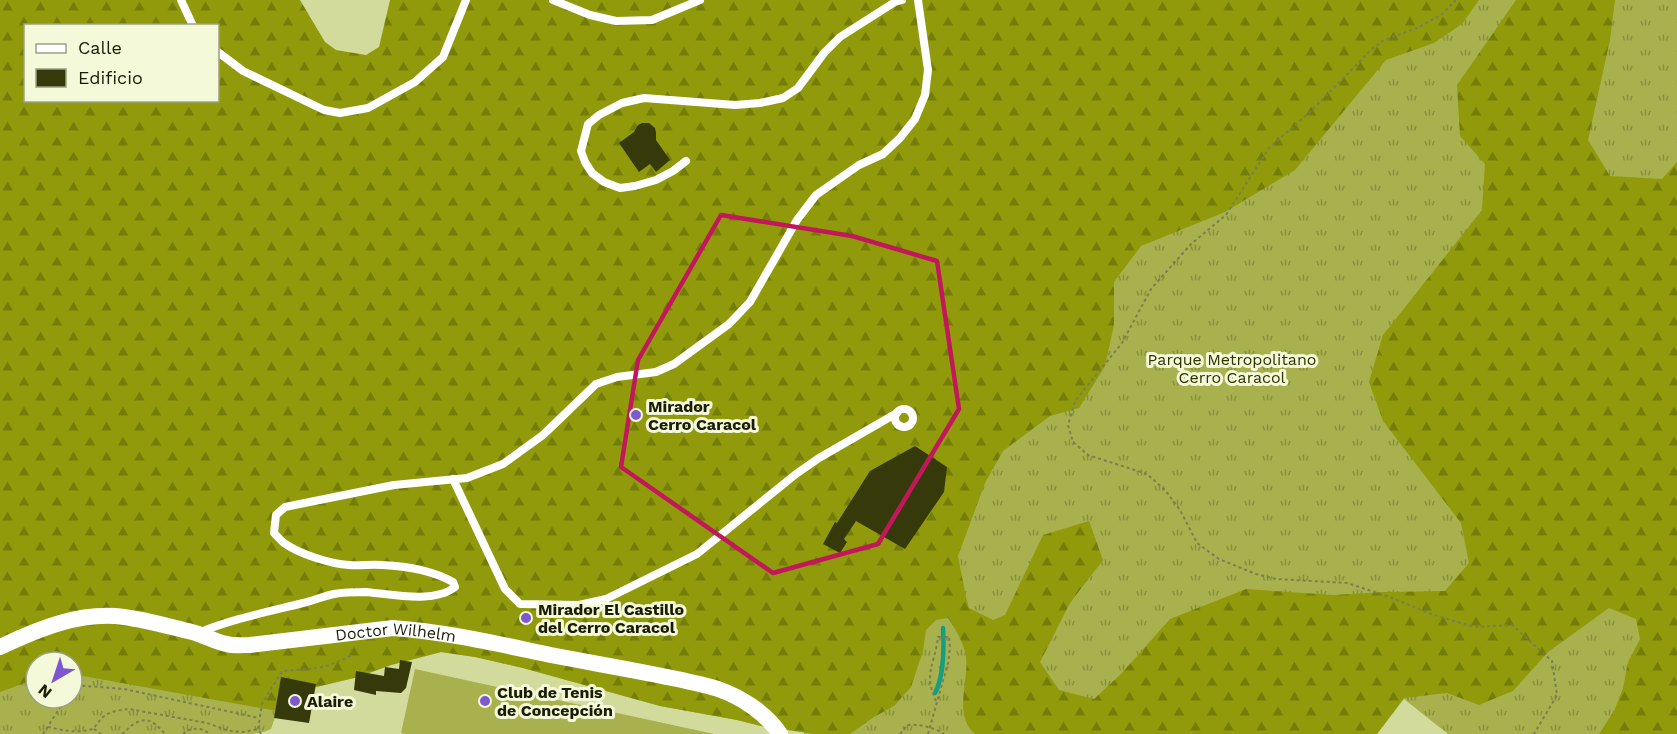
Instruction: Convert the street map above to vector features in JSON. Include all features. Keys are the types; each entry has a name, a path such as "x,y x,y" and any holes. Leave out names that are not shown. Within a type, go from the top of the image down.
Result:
{"street":[{"name":"Doctor Wilhelm","path":"0,647 51,626 94,617 123,617 198,633 225,644 250,645 393,628 449,635 640,670 718,689 735,696 757,710 780,734"}],"lane":[{"path":"181,0 192,24"},
{"path":"219,53 243,71 324,110 340,114 368,108 415,81 443,57 466,0"},
{"path":"553,0 590,15 616,21 652,20 700,0"},
{"path":"686,161 656,180 620,188 604,182 592,173 581,151 588,124 599,115 622,103 644,98 735,105 783,98 798,87 824,53 840,37 895,2 902,0"},
{"path":"198,633 221,623 333,594 363,592 404,597 433,596 450,592 455,588 453,582 444,577 415,570 382,565 348,565 303,553 284,543 274,533 276,515 285,507 394,485 467,478 503,464 543,435 596,384 617,377 656,372 674,364 729,324 750,302 796,220 816,195 859,165 883,154 915,119 925,95 928,70 918,0"},
{"path":"453,479 505,589 520,604 579,605 606,599 697,554 819,458 876,424 897,412 903,410 912,415 912,420 907,427 876,424"},
{"path":"897,412 896,421 899,426"}],"path":[{"path":"1456,0 1441,15 1417,28 1384,40 1372,49 1311,111 1269,148 1226,215 1191,244 1151,289 1122,343 1075,401 1068,425 1073,442 1088,455 1147,474 1153,479 1165,490 1180,510 1197,543 1219,559 1256,574 1276,579 1347,583 1474,627 1512,625 1552,661 1557,694 1534,734"},
{"path":"261,734 258,729 262,704 282,671 310,670 334,665 350,656 357,632"},
{"path":"928,734 948,663 949,636 938,637 929,670 931,690 936,702"},
{"path":"84,686 124,688 259,718"},
{"path":"48,727 68,732 94,729 104,716 117,710 129,709 207,723 229,731 244,732 258,729"},
{"path":"43,734 59,710"},
{"path":"122,734 134,724 148,720 165,734"},
{"path":"900,734 907,725 917,724 944,734"},
{"path":"94,729 100,734"},
{"path":"183,734 191,729 203,729 210,734"}],"highlighted area":[{"path":"721,215 852,236 937,261 959,409 878,544 773,573 621,467 638,360"}],"green space":[{"name":"Parque Metropolitano Cerro Caracol","path":"0,0 300,0 325,42 336,50 366,55 379,47 390,0 1479,0 1462,24 1434,43 1386,60 1295,170 1225,212 1141,246 1114,282 1114,325 1105,366 1079,408 1050,416 1003,451 985,483 958,556 969,608 993,620 1005,615 1043,535 1089,521 1103,560 1070,603 1040,662 1059,690 1094,699 1121,674 1170,619 1246,589 1333,595 1445,591 1469,563 1461,523 1383,421 1369,382 1383,335 1482,210 1485,164 1460,136 1457,85 1516,0 1615,0 1610,40 1588,140 1610,176 1662,179 1677,162 1677,734 1599,734 1614,711 1623,688 1628,662 1640,639 1636,619 1609,608 1548,652 1513,691 1479,705 1447,693 1404,698 1377,734 975,734 968,727 963,708 965,652 948,618 936,620 926,630 923,651 911,687 894,706 850,734 814,734 660,706 523,668 441,652 391,665 358,677 287,694 277,711 84,676 84,650 24,650 24,683 0,692"},
{"name":"Parque Metropolitano Cerro Caracol","path":"441,0 1677,0 1677,734 1448,734 1404,699 1377,734 804,734 804,731 761,726 660,706 523,668 441,652 391,665 358,677 287,694 277,711 271,729 264,732 253,734 0,734 0,108 78,278"},
{"name":"Club de Tenis de Concepción","path":"415,669 714,734 405,734 401,733"}],"building":[{"path":"642,123 649,123 655,128 656,140 670,160 656,172 650,164 639,172 619,143"},
{"path":"915,446 947,467 944,492 905,549 856,521 844,539 847,542 840,553 823,544 835,522 837,523 870,471"},
{"path":"400,660 412,662 406,688 401,693 376,691 376,695 354,690 356,671 384,676 385,667 399,669"},
{"name":"Alaire","path":"281,677 316,684 309,723 274,718"}],"waterway":[{"path":"935,693 942,670 943,628"}],"place":[{"name":"Mirador Cerro Caracol","path":"636,415"},
{"name":"Mirador El Castillo del Cerro Caracol","path":"526,618"},
{"name":"Alaire","path":"295,701"},
{"name":"Club de Tenis de Concepción","path":"485,701"}]}
